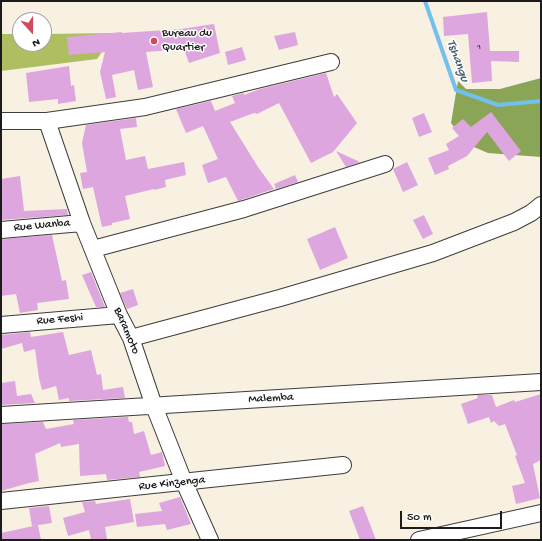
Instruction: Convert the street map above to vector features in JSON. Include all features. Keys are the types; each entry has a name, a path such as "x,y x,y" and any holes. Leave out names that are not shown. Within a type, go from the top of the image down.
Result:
{"street":[{"path":"1,121 47,121 145,107 331,62"},
{"name":"Baramoto","path":"47,121 82,223 119,315 130,338 154,406 184,482 210,540"},
{"path":"93,249 244,209 385,164"},
{"path":"130,338 280,298 433,253 514,222 531,213 541,205"},
{"name":"Rue Wanba","path":"1,230 82,223"},
{"name":"Rue Feshi","path":"1,325 119,315"},
{"name":"Malemba","path":"1,415 541,382"},
{"name":"Rue Kinzenga","path":"1,501 343,465"},
{"path":"419,540 541,513"}],"green space":[{"path":"115,33 97,59 1,71 1,34 12,34 12,52 52,52 52,34"},
{"path":"541,78 541,157 488,153 467,144 451,123 458,81 466,89 500,89"}],"building":[{"path":"487,12 490,51 519,51 519,62 491,61 492,81 472,83 468,34 444,36 443,17"},
{"path":"214,24 220,53 189,63 184,49 146,52 153,87 138,90 134,70 112,75 116,97 106,99 100,72 105,52 69,55 67,37 181,29"},
{"path":"295,32 298,45 279,50 274,36"},
{"path":"242,47 246,60 228,65 225,52"},
{"path":"69,66 71,86 74,85 76,101 58,104 58,99 29,102 26,73"},
{"path":"326,73 334,97 337,94 357,123 333,152 311,163 279,103 257,114 254,113 230,122 258,167 274,189 238,201 226,177 208,183 202,165 218,159 203,126 186,133 176,109 211,101 215,111 235,103 232,96 244,93 244,95 260,89"},
{"path":"491,112 521,151 509,161 487,132 467,156 448,166 449,169 435,175 428,158 449,150 446,144 459,136 452,128 463,119 471,127"},
{"path":"424,113 432,132 419,137 412,118"},
{"path":"136,118 137,127 120,129 126,160 145,156 148,169 184,162 186,175 165,180 166,187 125,196 130,219 102,227 93,187 83,189 80,173 87,172 82,143 86,125"},
{"path":"336,151 360,162 346,167"},
{"path":"407,162 418,185 403,192 393,169"},
{"path":"295,175 298,182 276,189 274,184"},
{"path":"20,176 24,211 67,209 68,215 1,220 1,179"},
{"path":"424,215 433,234 423,239 413,220"},
{"path":"335,227 348,258 320,270 307,239"},
{"path":"52,235 62,281 66,280 69,299 37,303 38,310 20,313 16,294 1,296 1,239"},
{"path":"91,272 105,307 96,307 82,275"},
{"path":"133,289 138,305 127,309 120,293"},
{"path":"30,332 31,337 63,332 69,355 91,350 97,375 101,374 103,390 123,387 125,398 69,401 69,398 59,400 56,386 42,390 35,349 24,352 22,343 1,349 1,335"},
{"path":"15,381 17,396 31,394 35,403 1,405 1,383"},
{"path":"541,394 541,460 533,464 540,498 516,504 512,486 525,483 515,456 517,455 505,424 499,426 494,421 491,423 489,417 468,424 461,404 478,398 477,395 492,395 496,407 514,400 515,402"},
{"path":"128,417 129,422 132,422 134,434 144,431 151,455 162,452 165,466 139,472 140,477 107,480 106,474 80,476 79,444 61,447 60,443 35,454 39,481 1,491 1,424 43,422 46,429 74,424 73,420"},
{"path":"180,497 191,524 167,530 165,524 137,527 135,514 162,511 159,503"},
{"path":"130,499 134,522 105,527 107,539 91,540 89,530 68,536 63,518 85,512 82,502 95,501 96,504"},
{"path":"49,506 52,523 32,526 29,508"},
{"path":"363,506 376,540 360,540 349,511"},
{"path":"38,525 41,540 1,540 1,533"}],"waterway":[{"name":"Tshangu","path":"425,1 456,90 498,105 541,101"}],"place":[{"name":"Bureau du Quartier","path":"154,41"}]}
